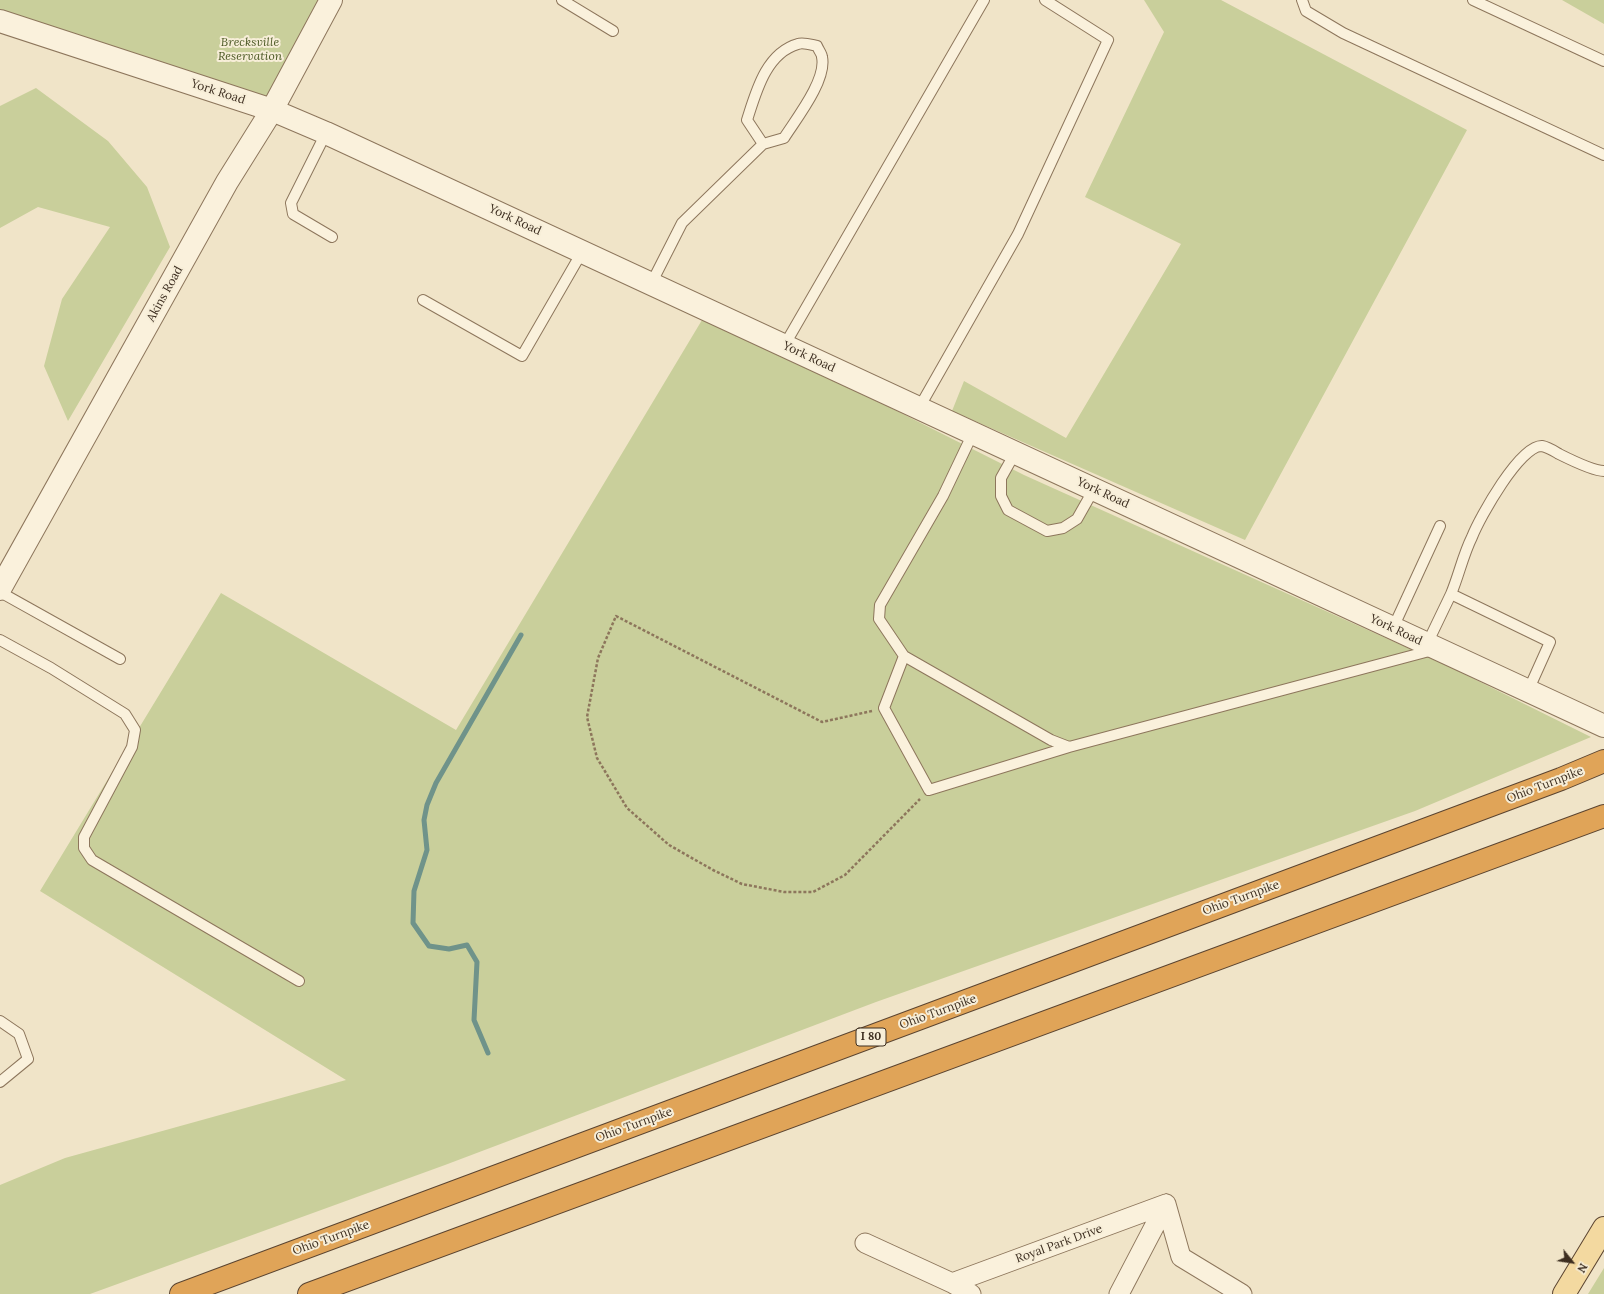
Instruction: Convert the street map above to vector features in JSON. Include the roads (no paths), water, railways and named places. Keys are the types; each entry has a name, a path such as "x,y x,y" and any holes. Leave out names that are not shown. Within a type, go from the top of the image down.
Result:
{"highway":[{"name":"Ohio Turnpike","path":"181,1294 1561,779 1604,761"},
{"path":"309,1294 1604,816"}],"main road":[{"path":"1564,1294 1604,1228"}],"street":[{"name":"Akins Road","path":"0,591 227,182 272,110 331,0"},
{"name":"York Road","path":"0,21 272,110 326,133 1604,726"},
{"name":"Royal Park Drive","path":"952,1283 1166,1204"},
{"path":"1119,1294 1166,1204"},
{"path":"1166,1204 1181,1257 1242,1294"},
{"path":"865,1243 952,1283 971,1294"}],"lane":[{"path":"562,0 613,31"},
{"path":"784,346 984,0"},
{"path":"919,408 1018,234 1108,40 1045,0"},
{"path":"1302,0 1306,11 1343,32 1604,155"},
{"path":"1479,1 1604,61"},
{"path":"651,284 682,223 763,144 784,138 820,77 822,57 817,46 799,43 780,54 760,80 747,120 763,144"},
{"path":"326,133 291,203 293,214 332,237"},
{"path":"423,300 522,356 582,252"},
{"path":"973,433 943,496 880,605 879,619 904,656 1051,740 1069,747"},
{"path":"904,656 884,708 929,790 1069,747 1433,647 1465,554 1484,513 1516,462 1527,451 1535,446 1544,446 1564,457 1604,471"},
{"path":"1015,452 1001,478 1001,496 1008,510 1047,531 1063,528 1076,519 1094,489"},
{"path":"1393,628 1440,526"},
{"path":"0,591 120,659"},
{"path":"1451,594 1550,642 1528,691"},
{"path":"0,640 50,668 125,714 135,730 132,747 84,837 84,848 92,860 299,981"},
{"path":"0,1021 19,1034 28,1059 0,1082"}],"waterway":[{"path":"488,1053 474,1020 477,962 467,945 449,949 429,946 413,923 414,891 427,850 424,820 427,805 436,783 521,635"}],"park label":[{"name":"Brecksville Reservation","path":"250,50"}]}
